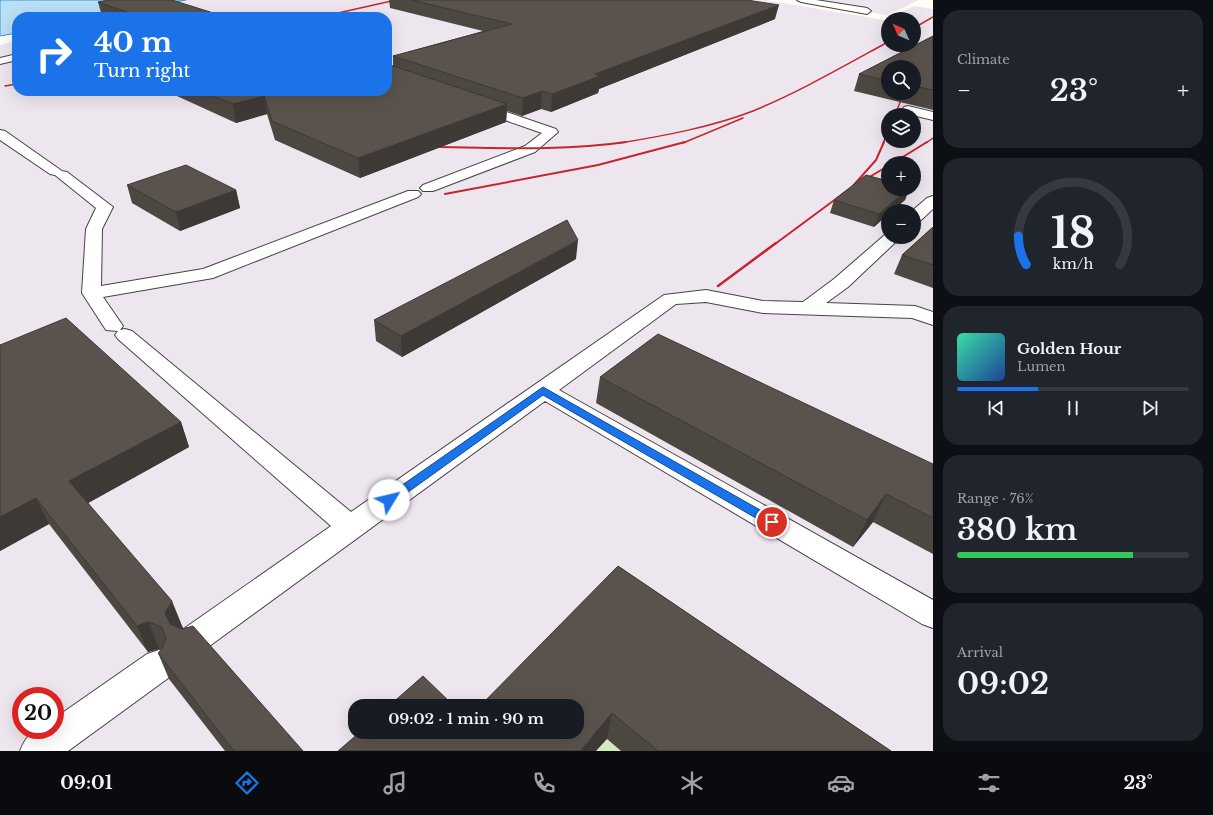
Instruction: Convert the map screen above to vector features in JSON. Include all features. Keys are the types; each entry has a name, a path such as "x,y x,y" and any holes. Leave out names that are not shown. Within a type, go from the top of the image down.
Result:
{"street":[{"path":"801,0 866,11"},
{"path":"0,61 12,58"},
{"path":"91,293 207,274 530,149 551,132 464,102"},
{"path":"921,113 933,116"},
{"path":"0,134 105,207 94,229 91,293 119,331 350,528"},
{"path":"921,212 933,201"},
{"path":"808,308 842,283 885,244"},
{"path":"193,640 671,299 706,296 763,307 915,312 933,318"},
{"path":"543,390 933,615"},
{"path":"38,751 159,665"}],"shaded area":[{"path":"186,0 765,0 881,19 881,52 921,52 921,12 901,12 914,6 933,9 933,751 621,751 607,739 596,751 0,751 0,45 12,42 12,96 392,96 392,12 123,12"},
{"path":"794,0 919,0 893,12 881,12 881,14"}],"green space":[{"path":"607,739 621,751 596,751"}],"water":[{"path":"0,0 186,0 120,12 12,12 12,34 0,36"}],"building":[{"path":"109,0 172,0 210,12 127,12 98,2"},
{"path":"411,0 747,0 779,5 595,74 600,76 552,94 542,91 523,98 393,56 512,24"},
{"path":"933,36 933,90 921,87 921,60 886,60 902,52 921,52 921,42"},
{"path":"881,63 881,79 859,74"},
{"path":"392,66 507,104 358,158 272,121 264,96 392,96"},
{"path":"213,96 264,96 233,104"},
{"path":"186,165 236,190 176,212 127,185"},
{"path":"866,175 881,179 881,196 900,196 891,204 881,204 881,212 879,214 834,200"},
{"path":"567,220 578,240 401,336 374,320"},
{"path":"933,227 933,265 902,255 914,244 921,244 921,238"},
{"path":"66,318 181,422 69,481 172,601 165,613 170,624 182,629 193,626 303,751 234,751 158,653 166,639 162,627 148,622 137,626 36,498 0,517 0,345"},
{"path":"658,334 933,464 933,518 886,494 867,520 600,377"},
{"path":"618,566 891,751 658,751 612,713 580,751 338,751 352,739 584,739 584,699 487,699"},
{"path":"423,676 447,699 397,699"}],"railway":[{"path":"342,12 396,0"},
{"path":"921,24 933,17"},
{"path":"624,142 670,134 721,122 753,111 804,87 881,46"},
{"path":"5,86 12,85"},
{"path":"898,108 901,100"},
{"path":"683,143 743,118"},
{"path":"926,143 933,138"},
{"path":"440,147 557,148 624,142"},
{"path":"620,143 624,142"},
{"path":"445,194 598,165 685,142"},
{"path":"904,156 927,142"},
{"path":"775,244 852,187 876,160 881,148"},
{"path":"861,182 881,170"},
{"path":"718,286 776,243"}],"route":[{"path":"389,500 543,390 772,522"}]}
